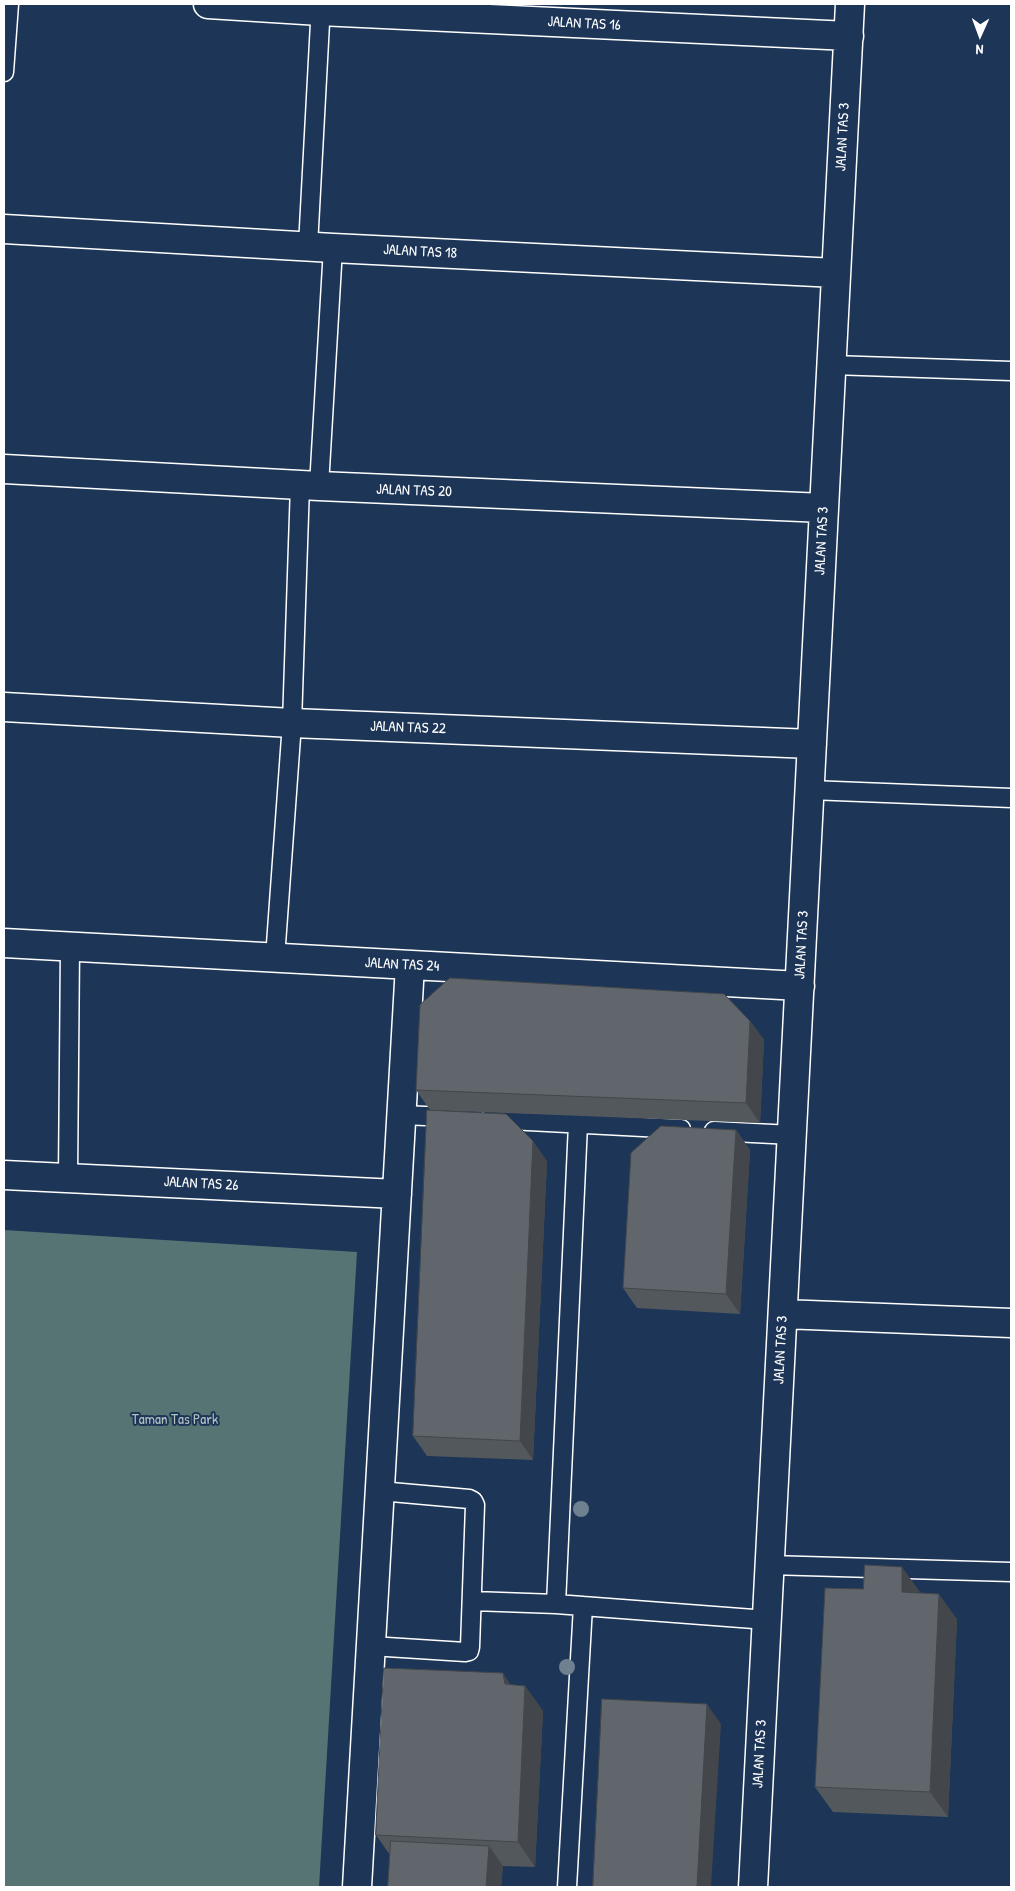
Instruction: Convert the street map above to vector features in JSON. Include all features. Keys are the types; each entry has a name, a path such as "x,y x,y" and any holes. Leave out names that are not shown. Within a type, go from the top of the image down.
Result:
{"street":[{"name":"JALAN TAS 16","path":"208,4 320,8 849,36"},
{"name":"JALAN TAS 3","path":"753,1887 850,4"},
{"name":"JALAN TAS 18","path":"4,229 836,273"},
{"name":"JALAN TAS 20","path":"4,469 309,486 824,508"},
{"name":"JALAN TAS 22","path":"4,707 292,723 812,744"},
{"name":"JALAN TAS 24","path":"4,943 800,986"},
{"path":"357,1887 410,965"},
{"name":"JALAN TAS 26","path":"4,1175 397,1194"},
{"path":"783,1314 1011,1323"}],"lane":[{"path":"4,72 8,4"},
{"path":"274,958 309,486 320,247 320,8"},
{"path":"832,364 1011,371"},
{"path":"810,790 1011,798"},
{"path":"68,1178 70,947"},
{"path":"402,1115 792,1135"},
{"path":"556,1604 578,1124"},
{"path":"371,1646 469,1651 473,1601 475,1505 473,1501 469,1499 380,1490"},
{"path":"770,1565 1011,1572"},
{"path":"473,1601 556,1604 767,1620"},
{"path":"567,1887 583,1606"}],"green space":[{"name":"Taman Tas Park","path":"4,1230 357,1252 319,1887 4,1887"}],"building":[{"path":"450,978 724,994 750,1021 746,1103 416,1090 420,1005"},
{"path":"427,1110 506,1114 533,1141 520,1441 413,1436"},
{"path":"661,1126 736,1130 726,1294 623,1288 631,1153"},
{"path":"865,1565 902,1567 902,1592 939,1594 930,1792 815,1787 825,1588 863,1589"},
{"path":"384,1668 503,1673 505,1684 525,1686 518,1842 376,1835"},
{"path":"602,1699 707,1704 697,1887 593,1887"},
{"path":"391,1841 489,1846 486,1887 388,1887"}]}
